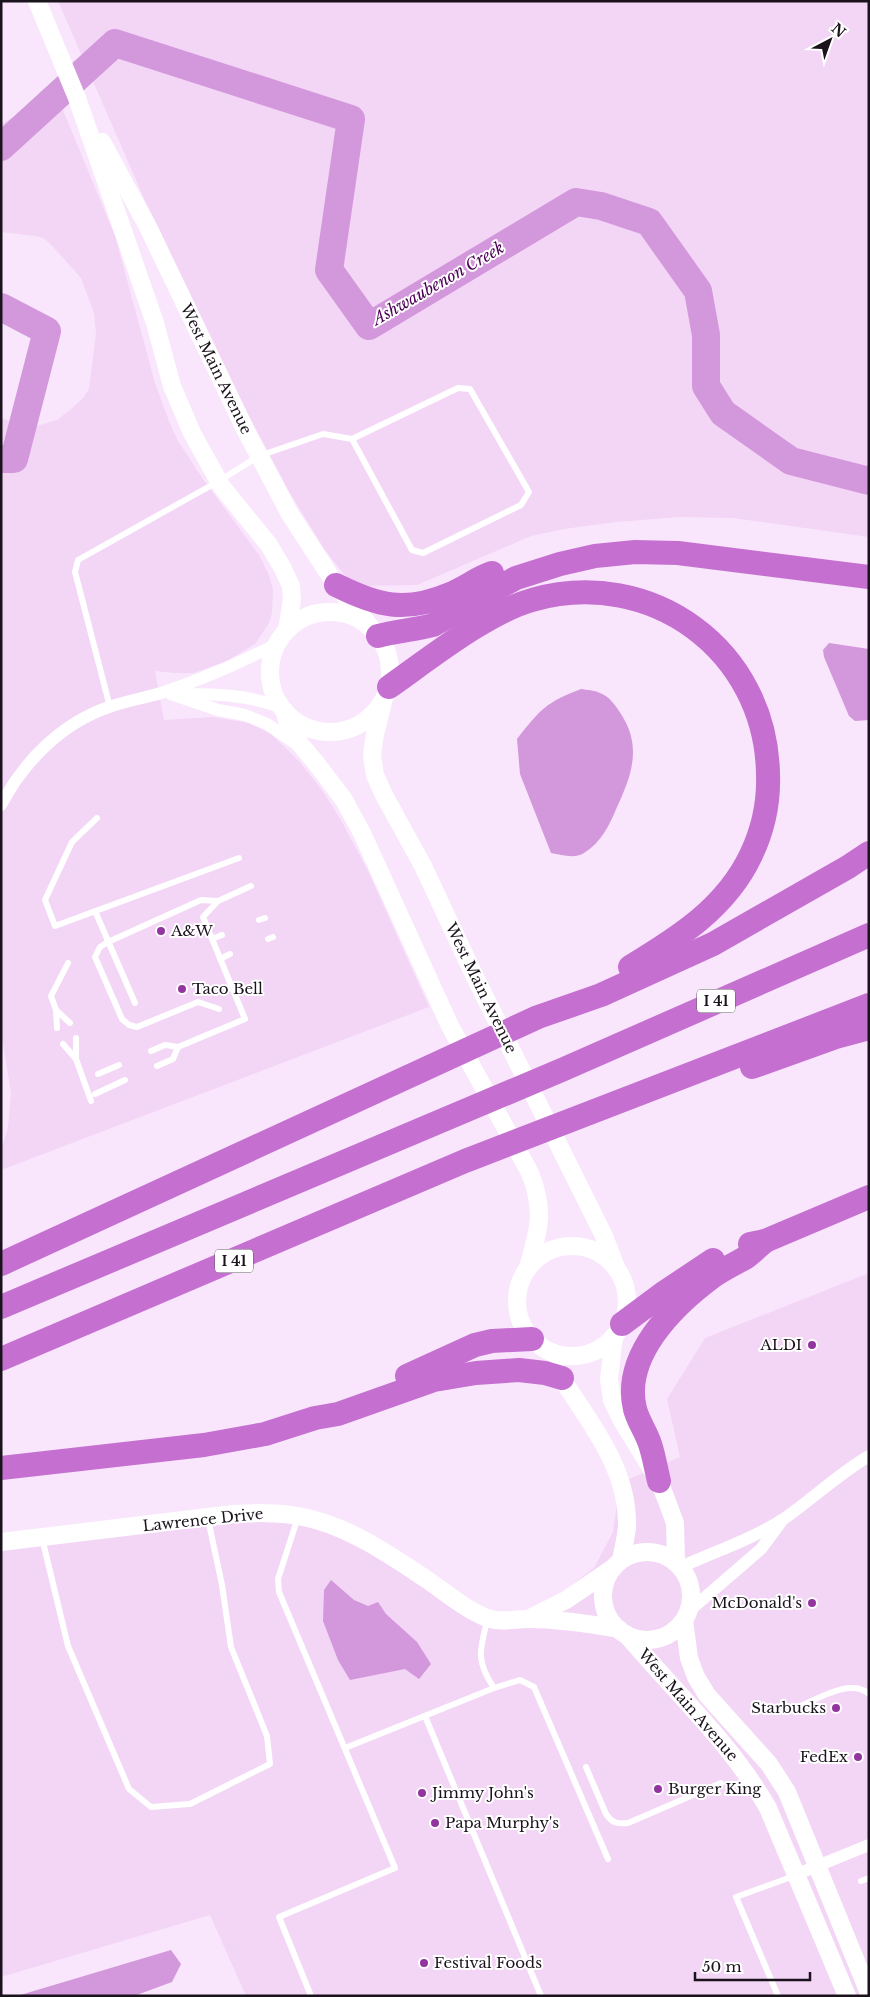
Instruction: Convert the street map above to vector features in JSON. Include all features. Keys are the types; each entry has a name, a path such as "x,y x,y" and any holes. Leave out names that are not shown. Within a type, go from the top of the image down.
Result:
{"highway":[{"path":"376,633 420,629 433,625 516,578 560,564 595,556 628,552 669,553 869,577"},
{"path":"336,585 366,600 398,606 412,605 451,594 488,575 513,566 560,564"},
{"path":"386,694 456,640 507,609 532,600 561,594 600,592 636,600 671,612 706,636 734,666 752,697 764,732 768,762 768,794 762,827 751,856 728,892 704,918 675,940 627,969 592,985 538,1017"},
{"path":"1,1264 538,1017 601,994 713,944 848,867 869,853"},
{"name":"I 41","path":"1,1307 564,1069 869,934"},
{"name":"I 41","path":"1,1359 465,1161 869,1005"},
{"path":"587,1114 657,1103 836,1037 869,1028"},
{"path":"618,1330 665,1292 712,1260 741,1247 765,1241 869,1197"},
{"path":"659,1481 650,1445 635,1408 634,1386 636,1367 645,1346 665,1321 702,1286 765,1241"},
{"path":"315,1418 334,1407 475,1345 492,1341 537,1343"},
{"path":"1,1468 204,1445 265,1434 315,1418 338,1414 434,1380 476,1373 519,1370 545,1373 562,1378"}],"main road":[{"name":"West Main Avenue","path":"37,1 77,98 155,323 172,386 192,433 219,481 269,545 291,586 292,599 287,630"},
{"name":"West Main Avenue","path":"77,98 148,227 259,456 290,514 336,585 376,633"},
{"path":"283,708 298,723 316,730 336,732 354,727 371,716 386,694 390,669 387,652 376,633 358,618 340,612 321,612 303,618 287,630 277,644 271,660 270,676 274,692 283,708 290,733 344,800 362,833 450,1026 530,1173 538,1194 540,1215 528,1267 520,1281 517,1304 523,1327 562,1378 601,1437 620,1484 626,1509 627,1528 617,1564 605,1585 604,1604 607,1613 622,1632 635,1638 653,1640 671,1633 686,1616 692,1593 686,1575 668,1557 649,1552 630,1555 617,1564"},
{"name":"West Main Avenue","path":"386,694 372,753 374,775 423,866 474,975 604,1236 617,1270"},
{"path":"528,1267 541,1255 556,1248 574,1246 590,1249 605,1257 617,1270 625,1287 627,1306 618,1330 609,1379 612,1400 621,1419 659,1481 675,1523 678,1565"},
{"path":"537,1343 557,1354 572,1356 588,1354 602,1347 618,1330"},
{"name":"Lawrence Drive","path":"1,1542 208,1517 267,1512 298,1516 331,1525 362,1539 398,1560 455,1600 488,1618 507,1622 528,1619 591,1624 622,1632"},
{"name":"Lawrence Drive","path":"528,1619 566,1600 617,1564"},
{"name":"West Main Avenue","path":"686,1616 689,1658 696,1677 707,1695 769,1764 787,1792 869,1993"},
{"name":"West Main Avenue","path":"622,1632 733,1755 752,1780 768,1808 847,1996"}],"street":[{"path":"1,805 24,770 45,746 78,721 110,707 165,693 237,664 277,644"},
{"path":"165,693 225,694 255,698 283,708"},
{"path":"165,693 218,710 245,715 267,724 304,750"},
{"path":"678,1565 738,1543 785,1518 845,1470 869,1456"},
{"path":"686,1616 761,1549 785,1518"},
{"path":"795,1875 869,1845"}],"lane":[{"path":"110,707 75,572 78,560 219,481 259,456 323,434 352,439 458,388 470,389 529,492 521,505 423,553 412,550 352,439"},
{"path":"97,818 72,842 45,900 55,926 239,858"},
{"path":"151,1051 165,1045 178,1048 245,1019 203,917 218,901 251,886"},
{"path":"218,901 201,900 108,942 100,946 95,957 122,1019 129,1025 137,1027 198,1002 219,1009"},
{"path":"95,911 135,1003"},
{"path":"212,939 222,935"},
{"path":"220,958 230,954"},
{"path":"56,1028 56,1010 51,996 68,963"},
{"path":"56,1010 70,1023"},
{"path":"76,1038 76,1058 91,1100"},
{"path":"63,1044 76,1058"},
{"path":"157,1066 173,1059 178,1048"},
{"path":"98,1074 119,1064"},
{"path":"95,1094 125,1080"},
{"path":"298,1516 278,1579 279,1592 395,1868 279,1917 311,1996"},
{"path":"42,1537 68,1646 129,1789 151,1808 190,1804 270,1764 267,1736 230,1647 222,1585 208,1517"},
{"path":"488,1618 480,1658 484,1672 494,1688"},
{"path":"345,1748 494,1688 520,1680 534,1687 608,1859"},
{"path":"796,1708 846,1687 857,1687 869,1694"},
{"path":"425,1716 541,1996"},
{"path":"586,1768 606,1814 611,1821 619,1824 628,1823 721,1783"},
{"path":"778,1996 736,1897 795,1875"},
{"path":"861,1881 869,1878"}],"shaded area":[{"path":"58,1 869,1 869,537 733,518 680,517 616,522 564,529 531,536 417,585 353,586 325,550 291,495 239,397 143,196"},
{"path":"56,93 115,236 155,383 169,421 178,441 203,479 259,555 269,575 273,590 272,613 269,623 255,644 227,661 193,673 155,671 164,720 213,717 249,723 271,734 298,760 322,790 342,822 368,871 429,1007 1,1170 1,1150 8,1128 11,1093 1,1031 1,418 28,427 57,420 70,410 84,397 89,389 96,334 94,313 81,278 56,250 45,239 36,236 1,232 1,124"},
{"path":"829,643 869,649 869,720 855,721 849,716 824,657 823,650"},
{"path":"581,689 603,694 617,708 631,738 633,761 627,783 604,833 584,853 568,856 551,853 520,774 517,739 544,708 559,698"},
{"path":"869,1273 869,1996 246,1996 210,1915 1,1977 1,1542 233,1514 331,1525 488,1618 527,1619 594,1568 613,1532 620,1483 680,1457 667,1399 705,1338"},
{"path":"331,1580 354,1600 368,1606 378,1602 386,1614 417,1642 431,1664 419,1679 405,1669 350,1680 338,1660 323,1621 324,1590"},
{"path":"171,1950 181,1964 172,1982 134,1996 17,1996"}],"waterway":[{"name":"Ashwaubenon Creek","path":"1,147 115,43 351,119 329,270 369,326 576,202 601,206 649,222 698,291 706,335 706,386 723,413 791,461 869,481"},
{"name":"Ashwaubenon Creek","path":"1,307 47,331 14,459 1,459"}],"place":[{"name":"A&W","path":"161,931"},
{"name":"Taco Bell","path":"182,989"},
{"name":"ALDI","path":"812,1345"},
{"name":"McDonald's","path":"812,1603"},
{"name":"Starbucks","path":"836,1708"},
{"name":"FedEx","path":"858,1757"},
{"name":"Burger King","path":"658,1789"},
{"name":"Jimmy John's","path":"422,1793"},
{"name":"Papa Murphy's","path":"435,1823"},
{"name":"Festival Foods","path":"424,1963"}]}
